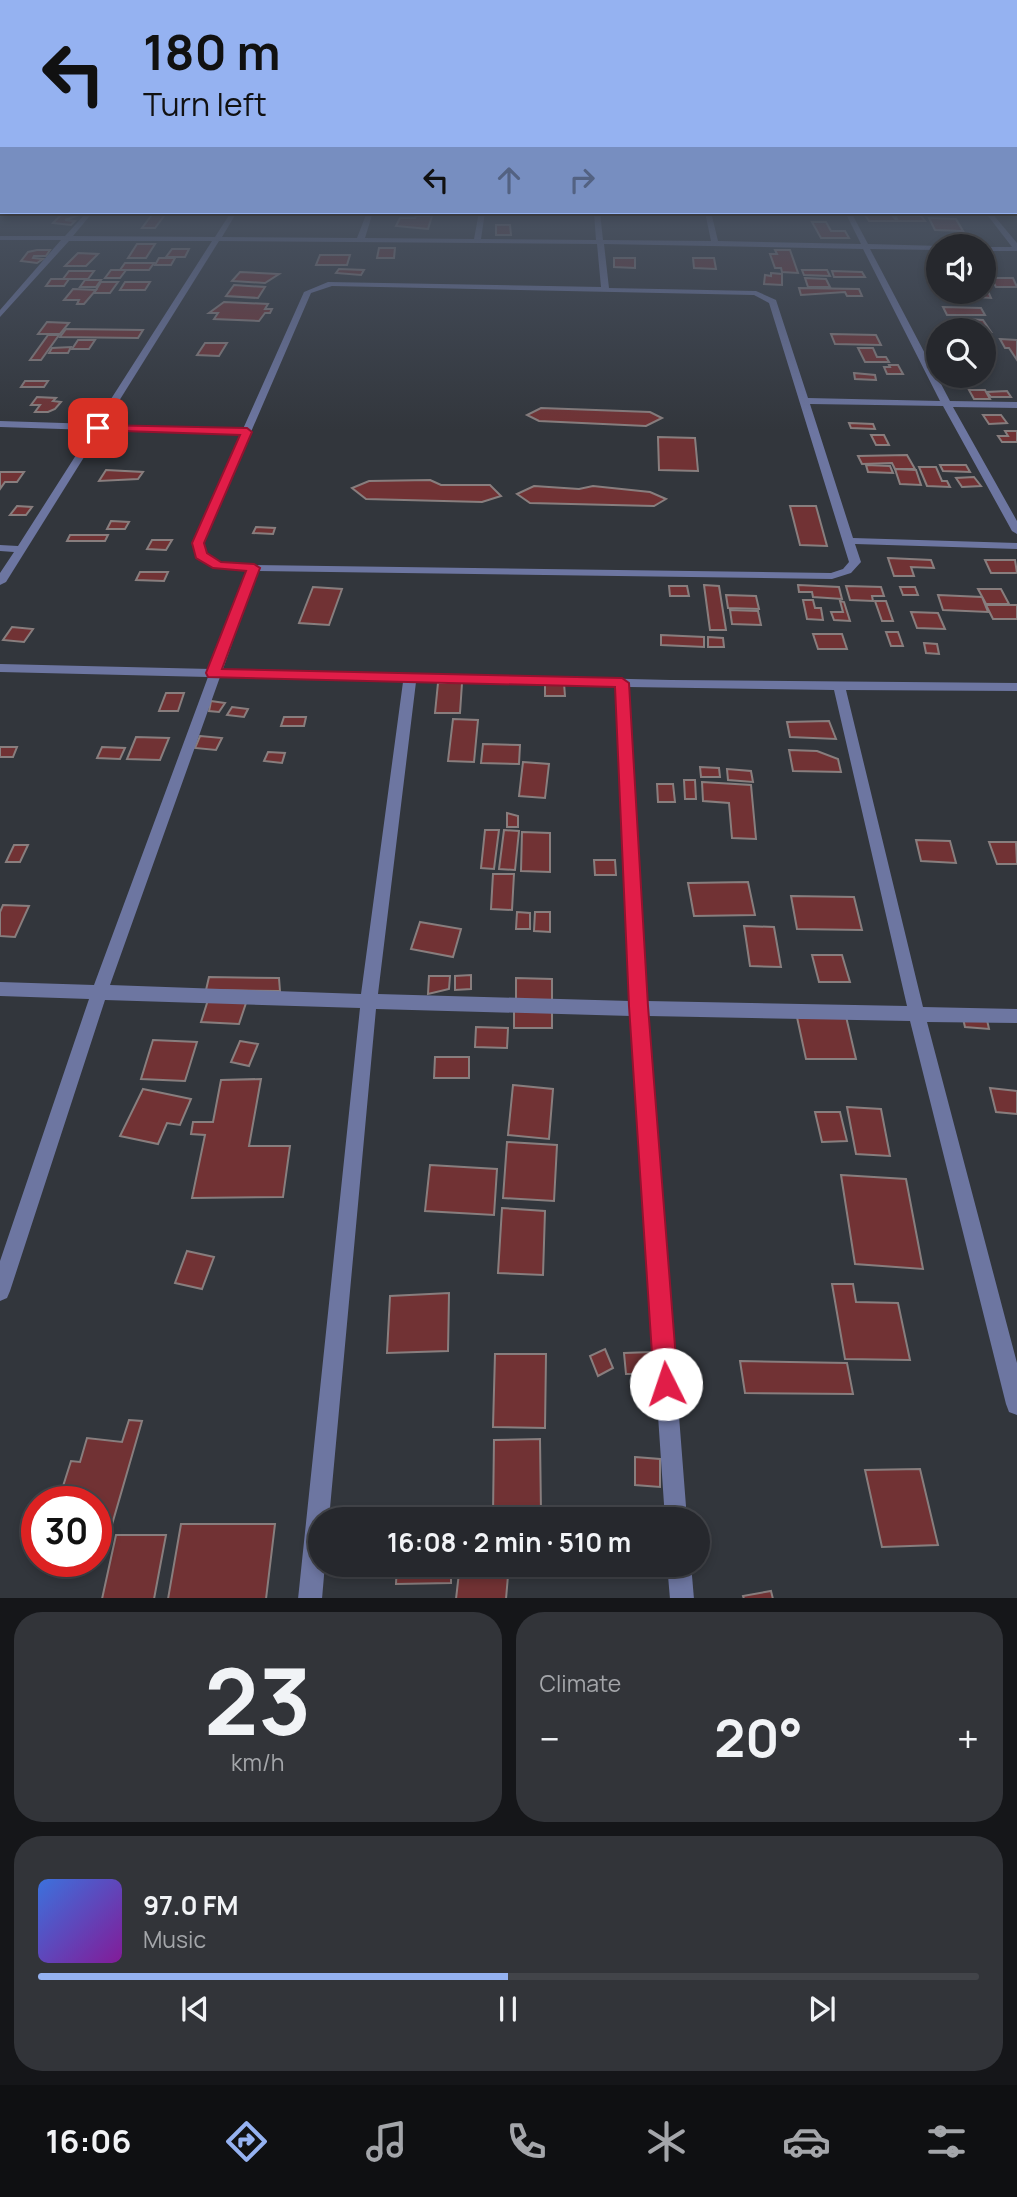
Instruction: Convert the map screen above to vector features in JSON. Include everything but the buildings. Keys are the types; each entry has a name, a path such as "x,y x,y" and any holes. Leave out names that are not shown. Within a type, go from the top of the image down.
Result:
{"street":[{"path":"0,315 30,281"},
{"path":"0,582 192,281"},
{"path":"604,281 605,289"},
{"path":"884,281 946,403 1017,531"},
{"path":"331,284 756,293 774,302 803,401 855,562 847,571 832,576 254,568 218,565 201,555 198,543 308,292 331,284"},
{"path":"803,401 1017,405"},
{"path":"0,424 247,432"},
{"path":"847,541 1017,546"},
{"path":"0,548 21,549"},
{"path":"0,1291 100,990 213,673 254,568"},
{"path":"0,668 622,683 1017,687"},
{"path":"310,1598 369,999 410,678"},
{"path":"622,683 639,1006 675,1507"},
{"path":"839,685 917,1015 1017,1404"},
{"path":"0,989 100,990 518,1006 639,1006 1017,1016"},
{"path":"681,1577 682,1598"}],"route":[{"path":"98,428 247,432 198,543 201,555 218,565 254,568 213,673 622,683 639,1006 666,1384"}]}
